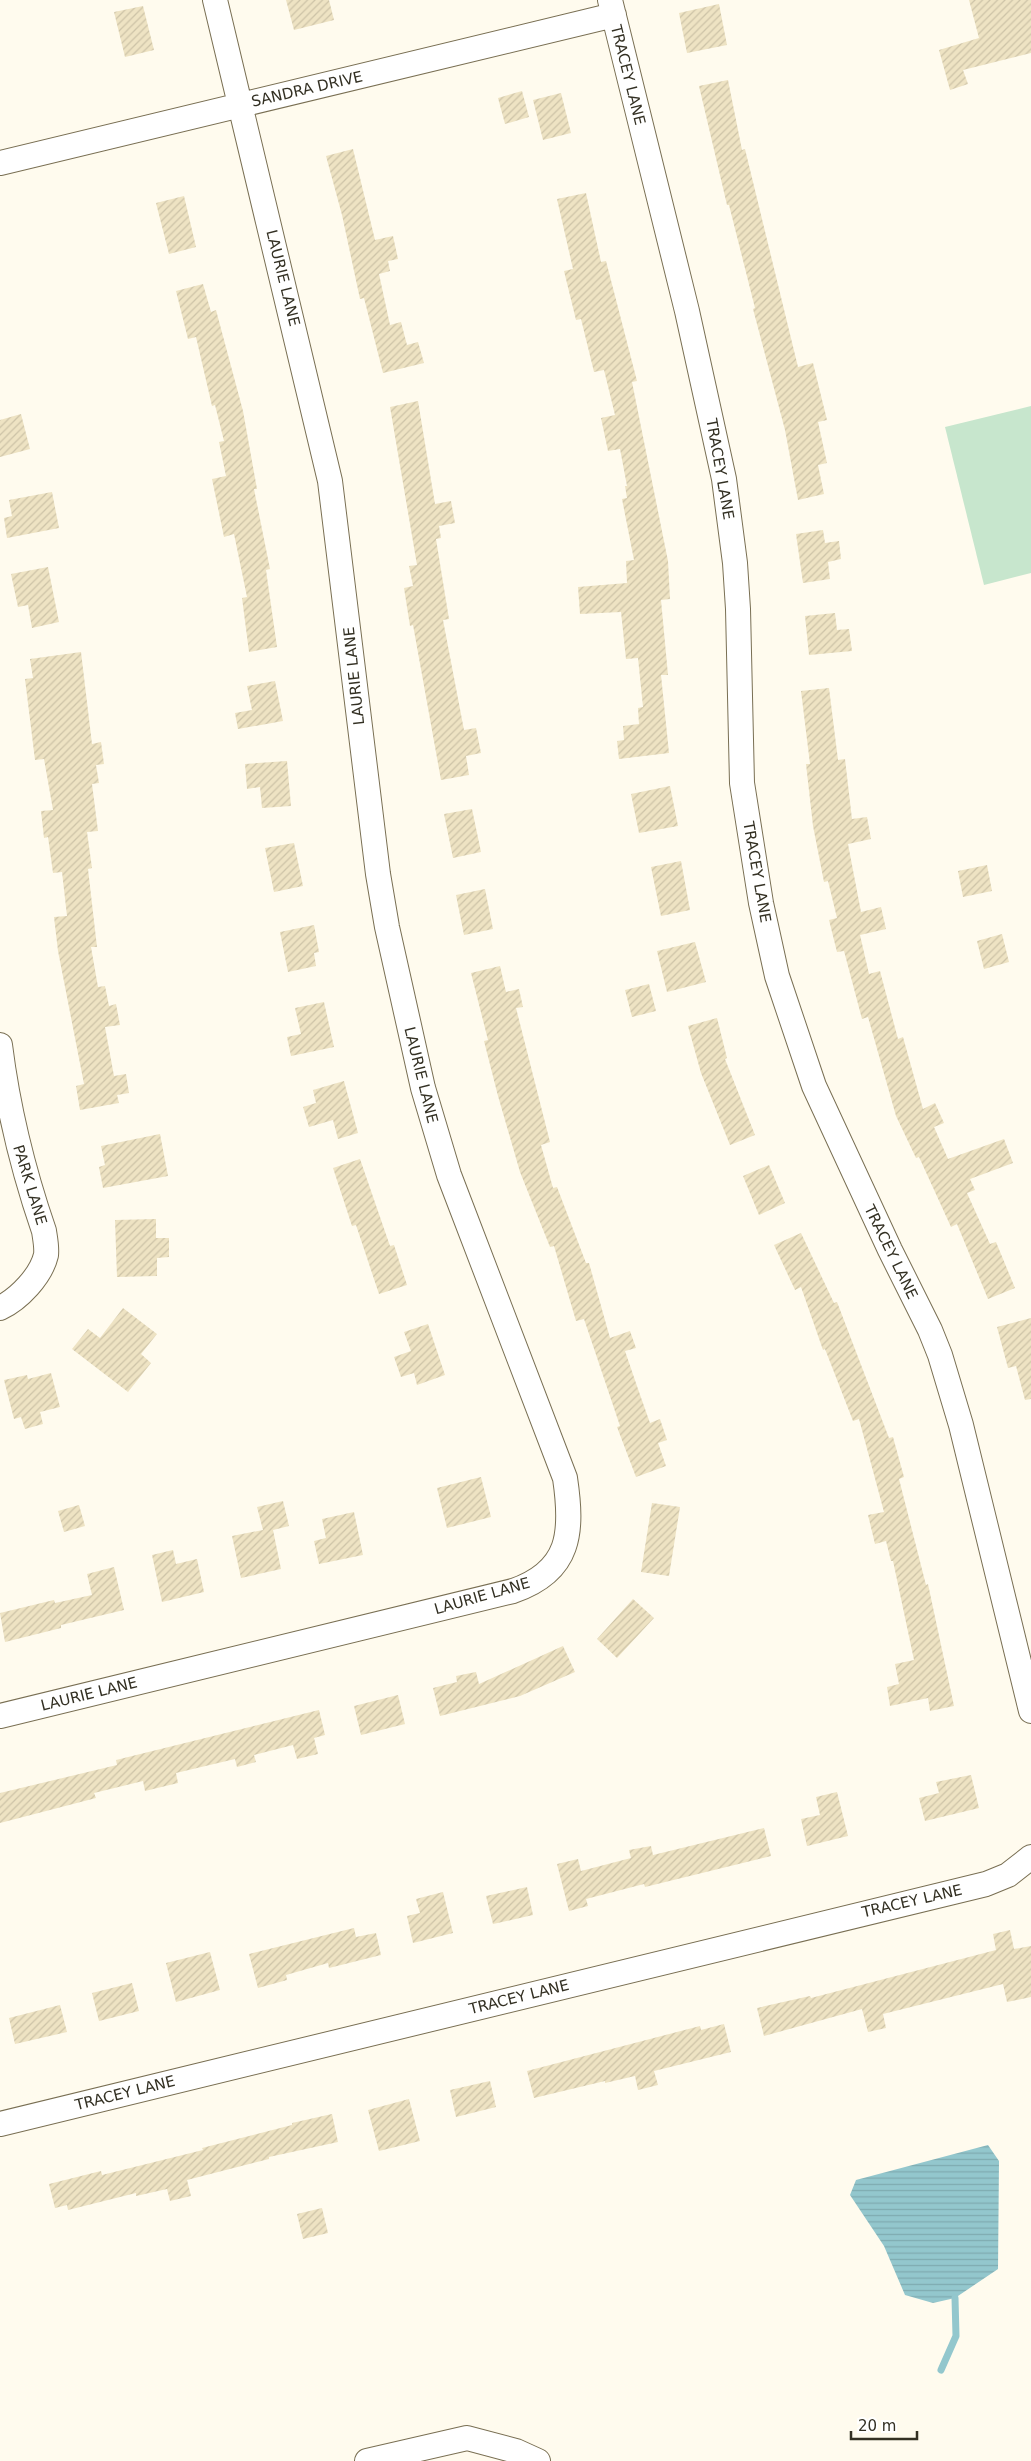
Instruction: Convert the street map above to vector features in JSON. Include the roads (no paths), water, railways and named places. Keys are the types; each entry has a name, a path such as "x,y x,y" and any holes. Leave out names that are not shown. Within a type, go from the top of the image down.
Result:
{"street":[{"name":"LAURIE LANE","path":"0,1716 520,1588 540,1579 552,1568 566,1540 569,1527 565,1478 448,1175 416,1061 387,927 373,840 330,481 215,0"},
{"name":"SANDRA DRIVE","path":"0,163 241,105 612,8"},
{"name":"TRACEY LANE","path":"612,8 687,311 724,479 735,563 738,609 742,783 761,904 777,976 817,1094 890,1250 930,1330 940,1355 961,1425 1031,1711"},
{"name":"PARK LANE","path":"0,1045 6,1088 20,1157 46,1242 46,1255 25,1289 0,1308"},
{"name":"TRACEY LANE","path":"0,2124 986,1884 1008,1875 1031,1857"},
{"path":"367,2461 467,2438 516,2451 538,2461"}],"water":[{"path":"988,2145 999,2161 998,2269 955,2298 933,2303 905,2295 884,2246 850,2195 856,2180"}],"waterway":[{"path":"941,2370 956,2336 955,2298"}]}
